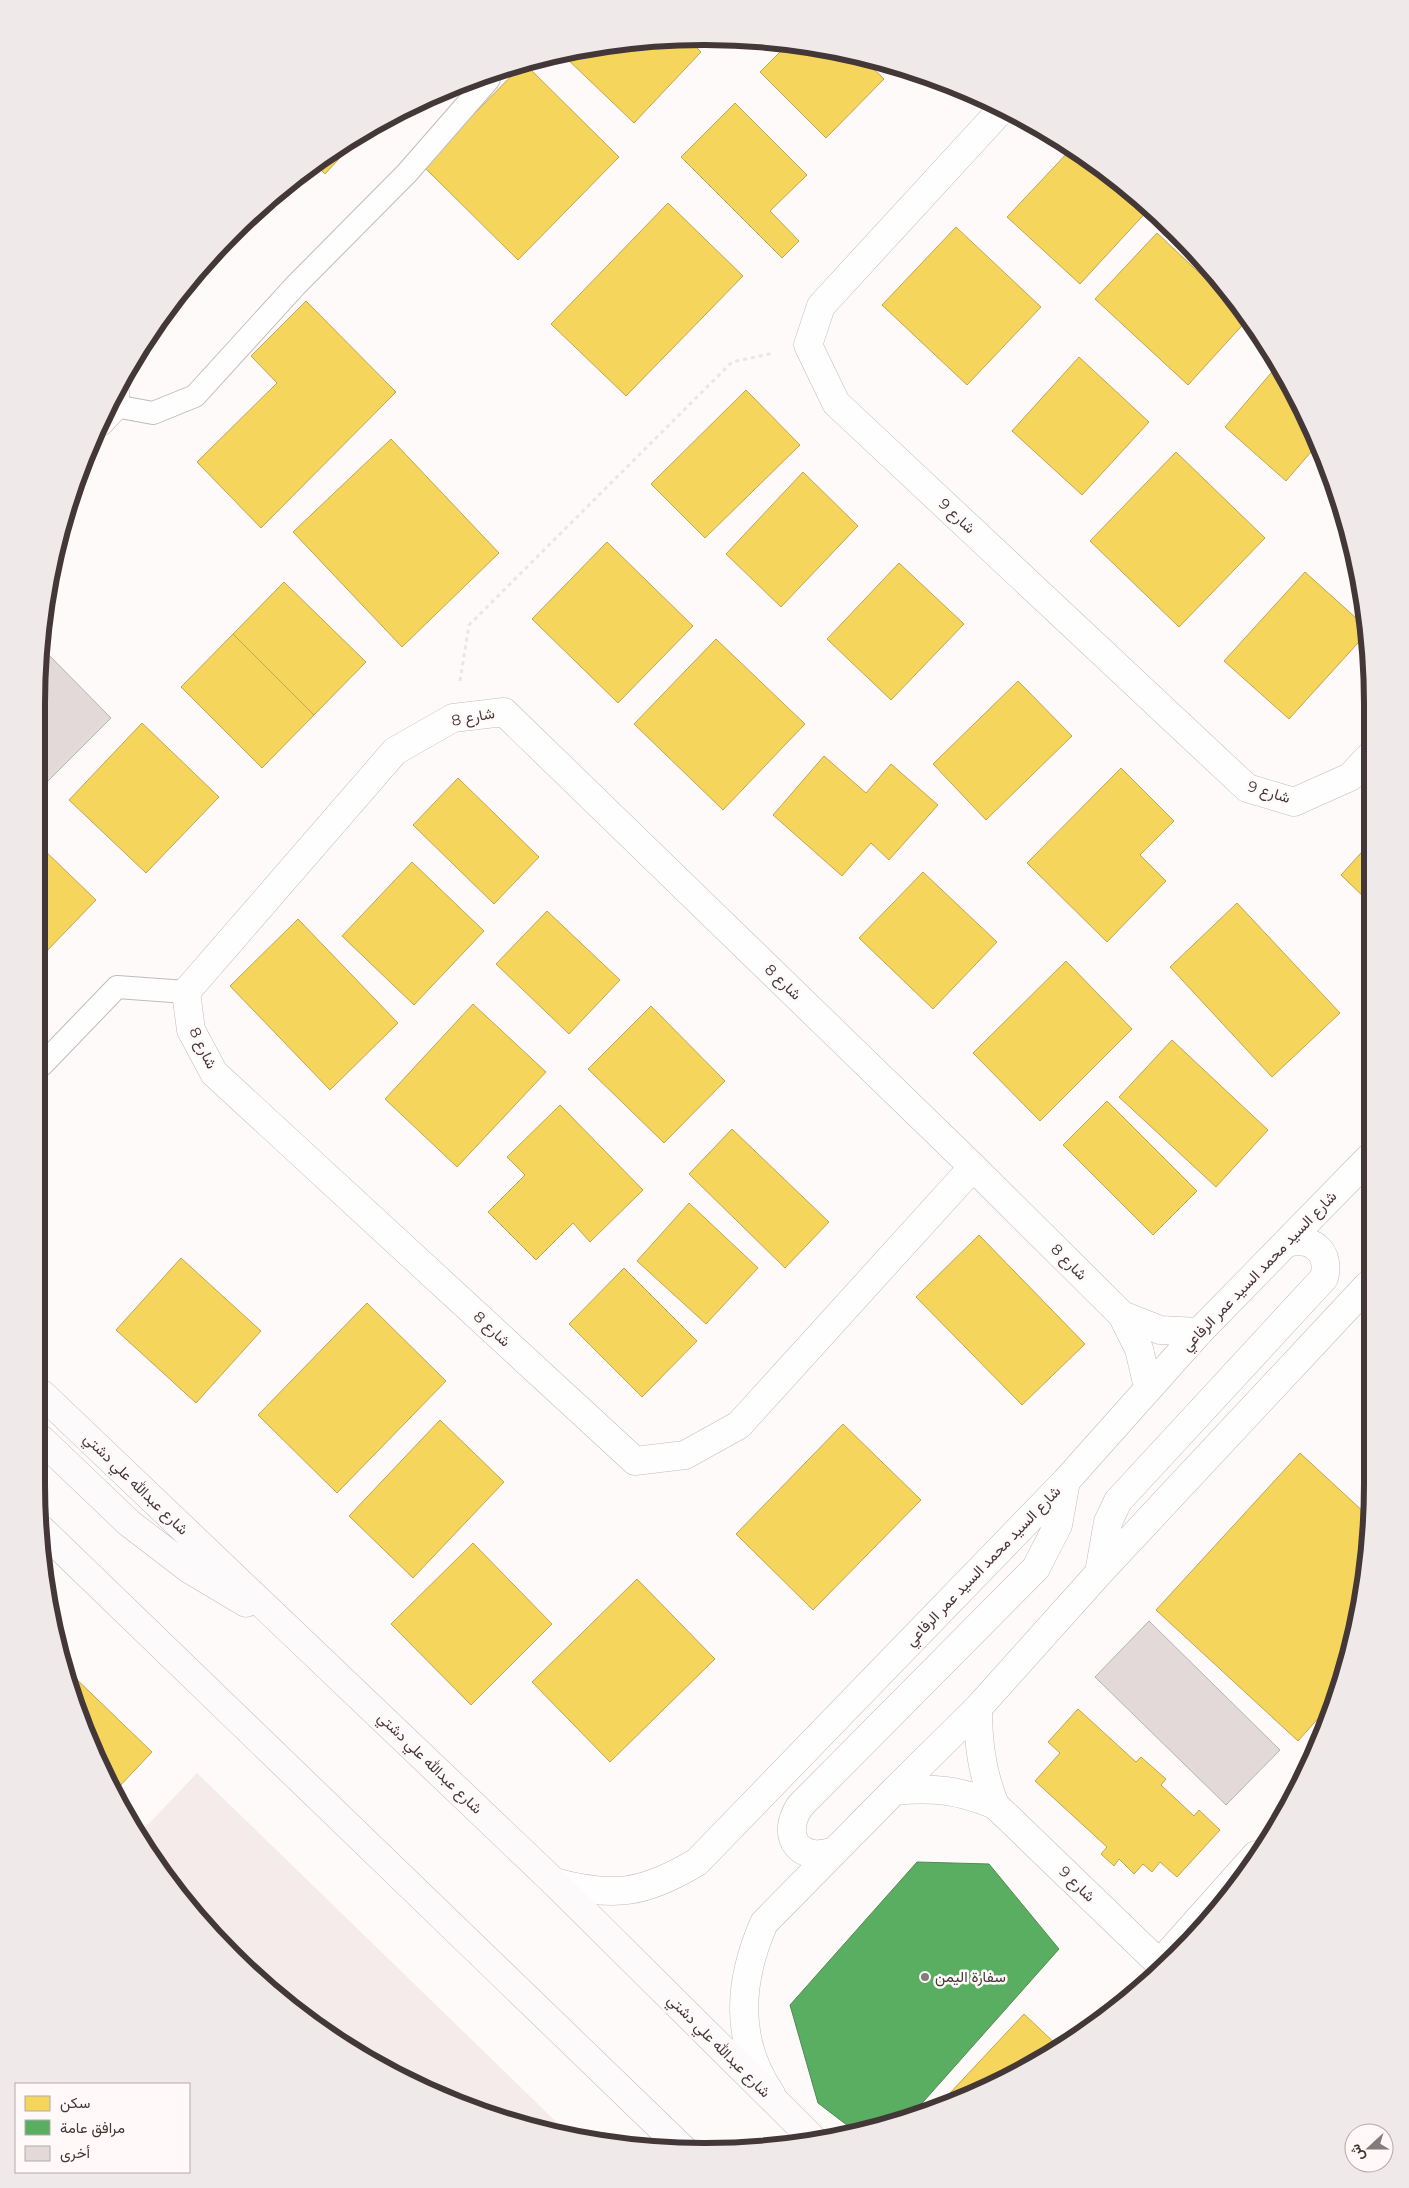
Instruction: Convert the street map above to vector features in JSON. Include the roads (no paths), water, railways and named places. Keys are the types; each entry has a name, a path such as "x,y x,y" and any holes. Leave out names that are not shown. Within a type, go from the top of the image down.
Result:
{"main road":[{"name":"شارع عبدالله علي دشتي","path":"45,1397 554,1882 808,2134"},
{"path":"45,1443 137,1529 189,1569 290,1629"},
{"path":"47,1535 676,2142"}],"street":[{"name":"شارع 9","path":"998,114 821,306 808,345 836,403 1247,788 1294,802 1350,777 1364,762"},
{"name":"شارع 8","path":"973,1167 739,1425 686,1455 635,1461 214,1073 191,1030 186,992 395,751 454,718 504,712 973,1167 1122,1315 1139,1349 1148,1387"},
{"name":"شارع السيد محمد السيد عمر الرفاعي","path":"554,1882 583,1890 612,1892 641,1888 670,1878 697,1862 1066,1481 1199,1332 1364,1163"},
{"path":"1099,1573 1108,1522 1118,1501 1324,1278 1326,1262 1316,1246 1297,1240 1287,1243"},
{"path":"779,2105 764,2083 752,2058 745,2032 745,1977 752,1950 764,1923 978,1708 1099,1573 1364,1289"},
{"name":"شارع 8","path":"1122,1315 1160,1330 1199,1332"},
{"path":"836,1850 823,1855 809,1854 797,1846 791,1832 792,1818 800,1806 1036,1568 1058,1524 1066,1481"},
{"name":"شارع 9","path":"978,1708 980,1758 986,1782 995,1805"},
{"name":"شارع 9","path":"894,1791 919,1788 946,1789 971,1795 995,1805 1158,1962"}],"lane":[{"path":"116,408 153,413 195,396 296,285 407,173 486,83"},
{"path":"45,1062 117,987 186,992"}],"place":[{"name":"سفارة اليمن","path":"925,1977"}]}
